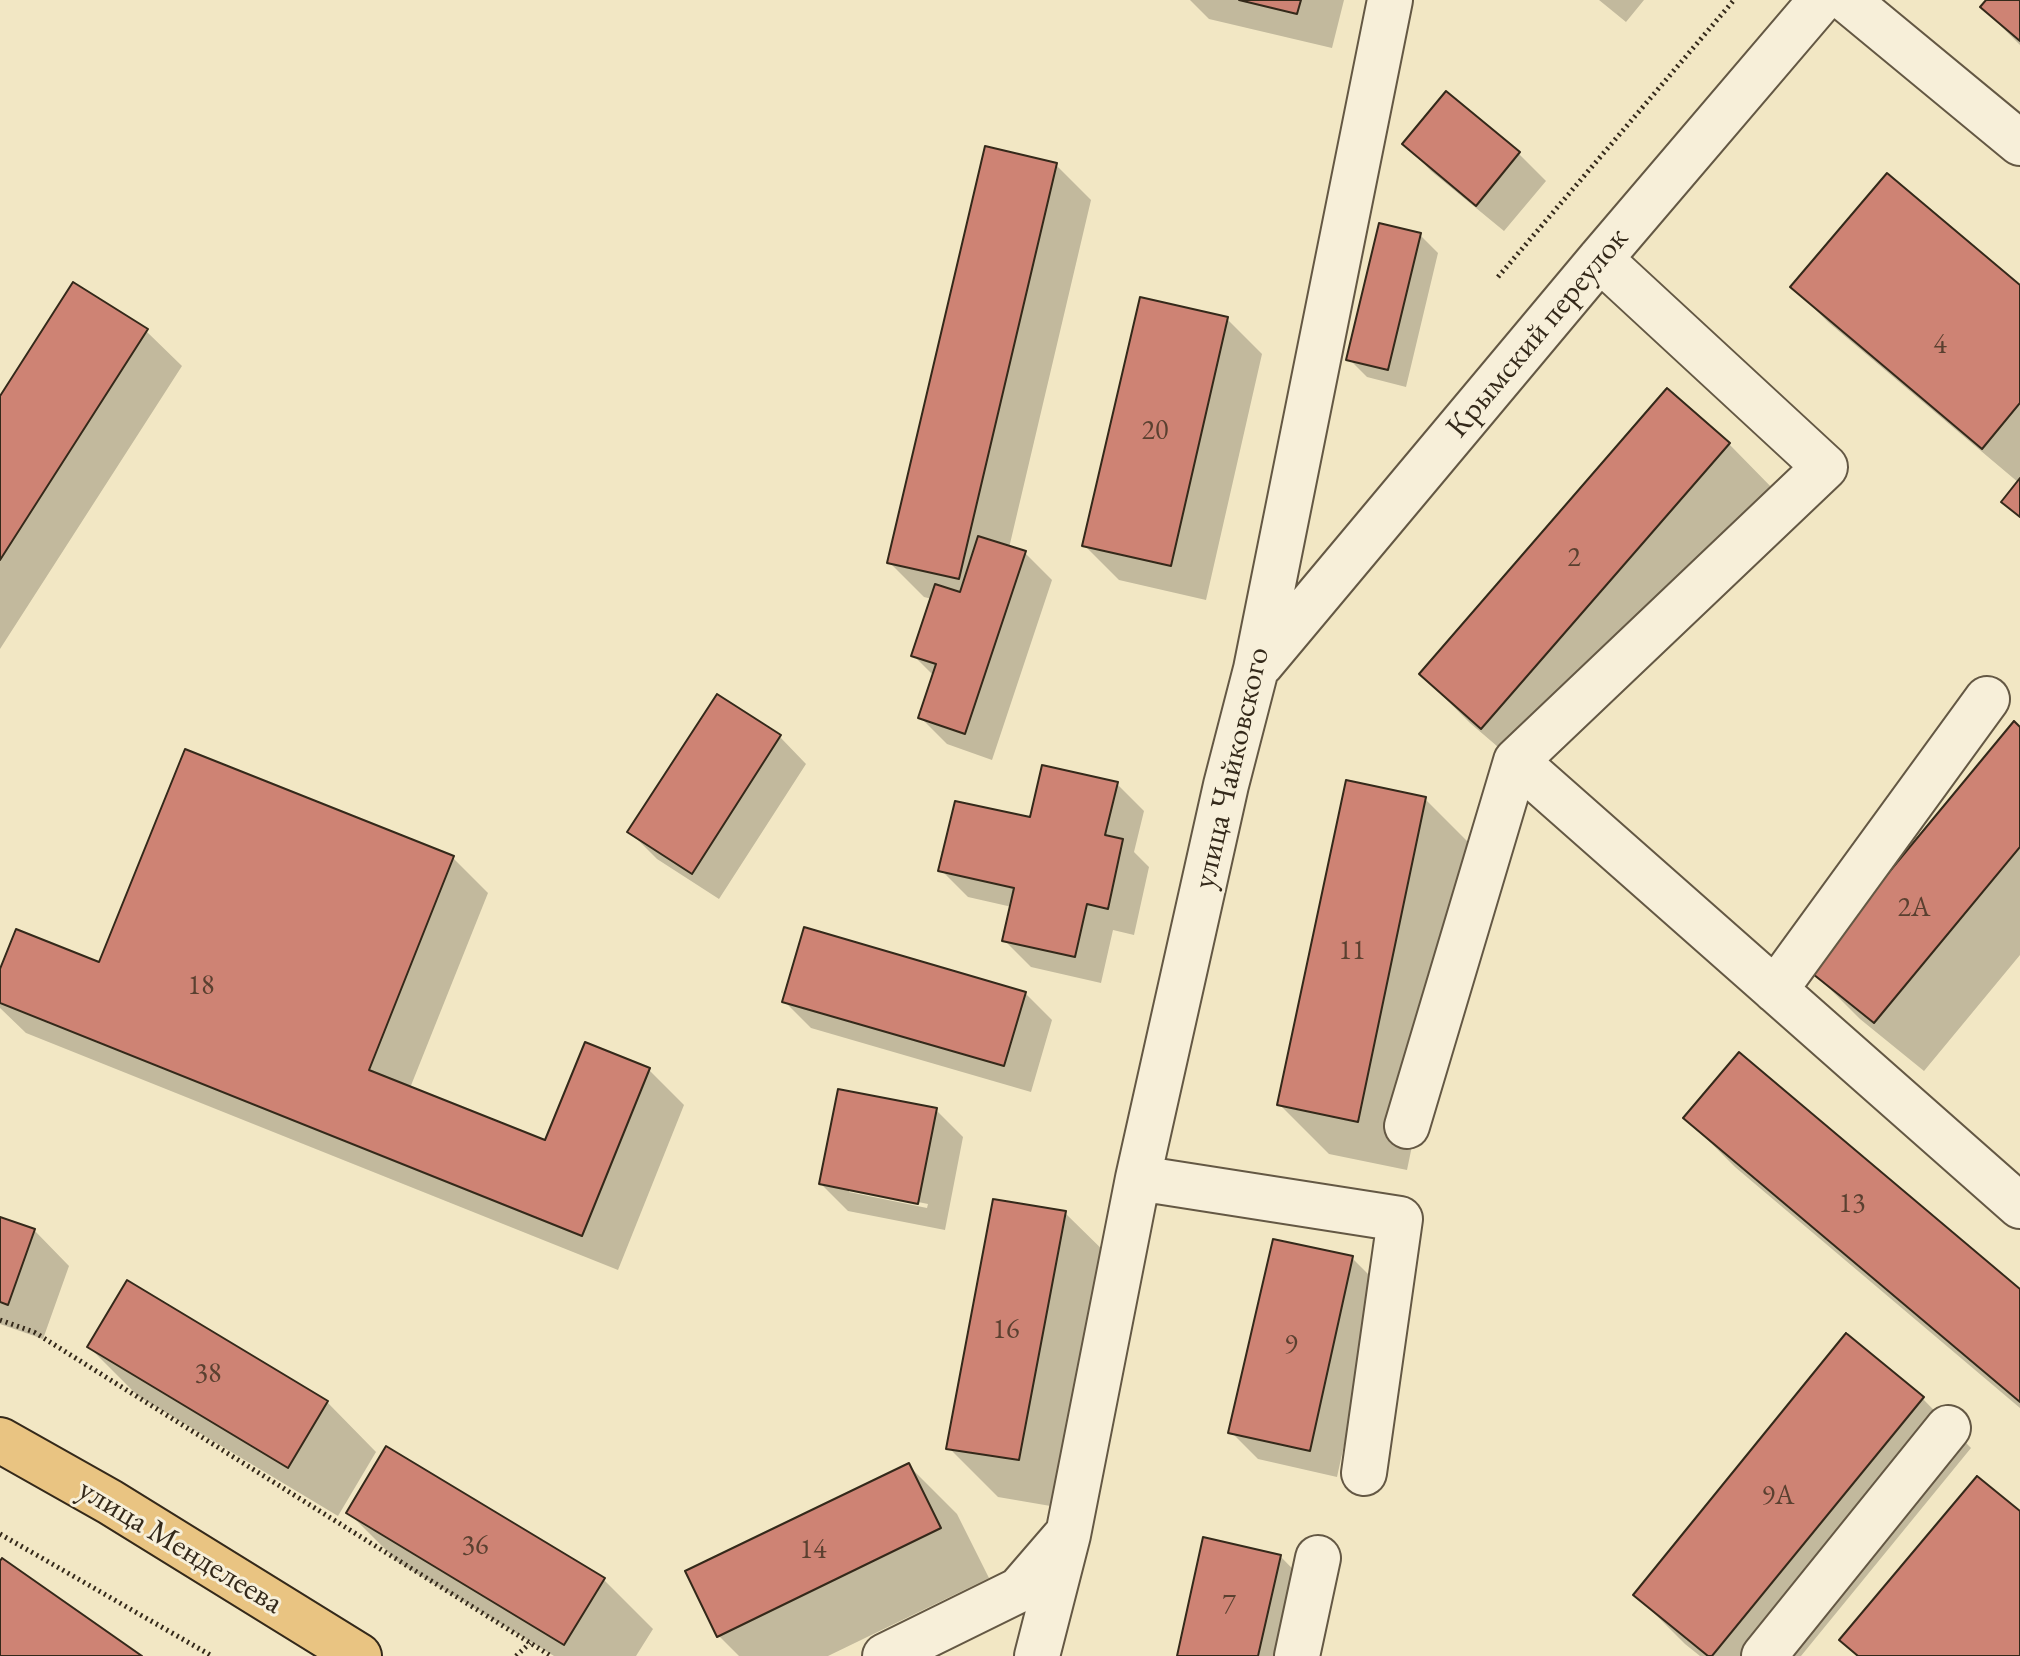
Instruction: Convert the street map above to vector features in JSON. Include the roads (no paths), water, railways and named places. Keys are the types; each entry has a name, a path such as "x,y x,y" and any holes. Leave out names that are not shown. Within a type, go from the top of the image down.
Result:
{"main road":[{"name":"улица Менделеева","path":"0,1440 110,1502 359,1656"}],"street":[{"name":"улица Чайковского","path":"1037,1656 1068,1535 1138,1178 1226,785 1256,669 1390,0"},
{"name":"Крымский переулок","path":"1256,669 1821,0"},
{"path":"1847,0 2020,143"},
{"path":"1407,1126 1516,761 1825,467 1600,259"},
{"path":"1775,990 1987,699"},
{"path":"1516,761 2020,1206"},
{"path":"1138,1178 1400,1219 1364,1473"},
{"path":"1764,1656 1948,1428"},
{"path":"885,1656 1019,1590 1068,1535"},
{"path":"1297,1656 1318,1558"}]}
